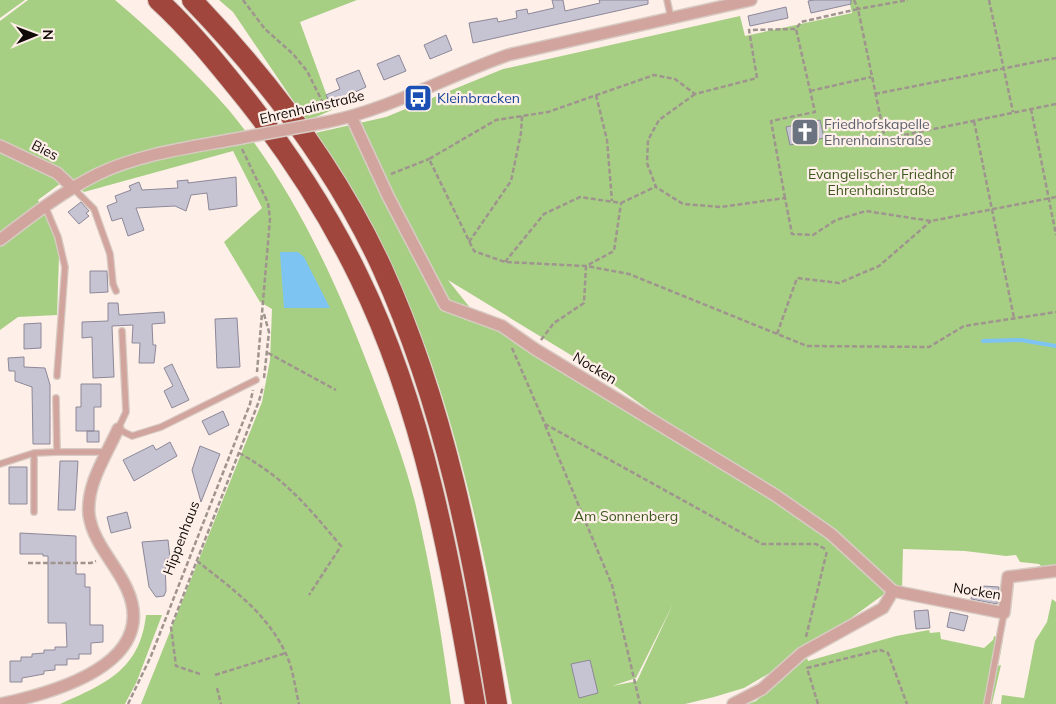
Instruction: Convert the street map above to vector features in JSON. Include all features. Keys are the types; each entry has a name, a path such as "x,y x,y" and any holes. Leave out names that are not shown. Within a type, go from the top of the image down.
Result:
{"highway":[{"path":"158,0 215,59 299,170 335,230 360,278 384,336 408,405 436,503 457,602 475,704"},
{"path":"192,0 235,45 319,156 356,218 381,267 406,324 432,401 458,494 479,596 497,704"}],"street":[{"name":"Ehrenhainstraße","path":"0,240 45,206 73,188 99,174 133,161 329,122 396,102 473,67 508,55 751,0"},
{"name":"Nocken","path":"352,116 380,179 445,305 502,326 534,348 775,495 831,534 893,591 1004,613 1008,576 1056,571"},
{"name":"Bies","path":"0,146 57,173 73,188"},
{"path":"1,704 30,697 90,675 104,667 119,652 129,634 132,623 132,604 124,583 92,528 89,501 97,474 118,429"},
{"path":"732,704 762,689 802,653 883,608 893,591"}],"lane":[{"path":"667,0 671,18"},
{"path":"73,188 94,210 110,254 112,284 116,291"},
{"path":"45,206 58,237 65,267 57,376"},
{"path":"122,331 126,412 118,429 132,436 162,427 256,380"},
{"path":"56,398 58,452"},
{"path":"0,464 34,453 108,452"},
{"path":"34,453 34,512"},
{"path":"987,704 1004,613"}],"path":[{"path":"243,0 265,29 292,54 306,71 318,90 329,122"},
{"path":"854,0 858,9 885,140 1056,104"},
{"path":"908,0 801,22 796,29 815,112 771,121 792,234 813,235 836,220 866,211 931,221 1056,197"},
{"path":"989,0 1013,112"},
{"path":"785,198 721,207 683,204 656,187 647,163 648,140 659,120 695,94 757,78 749,30 796,29"},
{"path":"875,94 1056,58"},
{"path":"380,179 429,159 496,120 548,112 654,74 675,79 695,94"},
{"path":"810,91 871,77"},
{"path":"596,95 607,140 612,201"},
{"path":"1031,109 1056,235"},
{"path":"470,242 511,181 521,133 522,116"},
{"path":"974,121 1014,318"},
{"name":"Hippenhaus","path":"128,704 141,682 155,647 250,404 256,380 270,219 268,203 240,139"},
{"path":"429,159 474,251 505,262 586,266 629,274 807,346 929,347 964,326 1056,312"},
{"path":"505,262 544,214 580,197 621,203 656,187"},
{"path":"586,266 614,251 621,203"},
{"path":"777,334 797,278 839,283 879,266 931,221"},
{"path":"534,348 554,323 584,303 586,266"},
{"path":"200,674 176,666 171,628 259,401 268,353 269,332 263,310"},
{"path":"502,326 612,585 640,704"},
{"path":"268,353 336,390"},
{"path":"544,424 762,544 816,544 827,550"},
{"path":"239,453 262,465 294,491 341,546 309,595"},
{"path":"802,653 831,534"},
{"path":"28,563 91,563 106,555"},
{"path":"196,561 244,598 269,626 286,653 299,704"},
{"path":"818,704 807,668 880,650 888,653 907,704"},
{"path":"215,675 286,653"},
{"path":"217,688 221,704"}],"green space":[{"path":"0,0 25,0 0,18"},
{"path":"28,0 115,0 173,52 228,109 273,170 310,235 343,303 406,469 421,527 431,577 451,704 141,704 262,402 270,360 272,309 260,302 224,242 262,208 233,151 84,192 62,172 50,166 34,163 61,183 38,200 54,233 59,257 57,315 18,317 0,330 0,21"},
{"path":"219,0 357,0 300,22 332,110 307,121 233,12"},
{"path":"849,0 1056,0 1056,565 1043,568 1039,564 1020,562 1016,555 1006,556 965,551 903,549 902,591 785,497 663,420 579,360 448,280 483,324 483,322 775,498 830,537 887,592 799,656 744,688 714,697 685,704 512,704 483,554 466,480 445,406 421,335 392,265 357,198 315,133 386,117 503,69 740,16 745,36 852,13","holes":["673,604 637,681 612,686 636,678"]},
{"path":"1052,599 1056,602 1056,704 1001,704 1002,695 1024,698 1035,641 1047,622"},
{"path":"146,615 162,615 137,681 125,704 60,704 92,689 118,673 136,649 142,634"},
{"path":"929,630 930,633 940,632 941,639 984,648 993,640 994,636 1003,640 998,666 1001,665 992,704 748,704 756,701 807,658 808,661 896,636"}],"water":[{"path":"280,252 298,252 304,257 330,308 284,308"}],"building":[{"path":"552,0 563,0 565,11 600,3 599,0 648,0 648,4 473,43 469,23 497,18 498,22 517,18 516,11 527,9 528,14 554,8"},
{"path":"851,0 851,4 811,13 808,1"},
{"path":"786,7 788,18 750,26 748,16"},
{"path":"446,35 452,50 430,59 424,45"},
{"path":"399,55 406,71 384,80 377,64"},
{"path":"359,70 366,87 330,104 326,95 340,89 336,79"},
{"name":"Friedhofskapelle Ehrenhainstraße","path":"820,120 824,138 790,145 786,127"},
{"path":"236,177 237,206 209,210 207,193 191,195 186,211 175,206 136,208 144,230 128,236 122,218 112,221 107,206 117,202 115,196 131,190 129,186 139,182 142,190 178,188 177,181 188,180 188,183"},
{"path":"81,202 89,211 86,213 89,216 79,224 68,212"},
{"path":"90,271 107,271 108,292 90,293"},
{"path":"108,303 118,303 119,315 164,312 165,323 152,324 153,345 156,345 154,363 139,363 140,343 132,343 133,325 112,326 114,377 93,378 92,337 82,338 82,322 108,321"},
{"path":"237,318 240,367 217,368 215,319"},
{"path":"41,323 41,348 24,349 24,324"},
{"path":"24,357 24,367 45,368 50,385 50,444 33,444 32,387 15,381 15,371 9,371 8,358"},
{"path":"172,364 189,400 172,408 164,391 173,386 164,368"},
{"path":"81,384 101,384 101,407 94,407 94,431 76,431 76,407 81,407"},
{"path":"223,411 229,425 209,435 202,421"},
{"path":"87,431 99,431 99,442 87,442"},
{"path":"170,442 177,456 134,481 123,460 153,445 156,450"},
{"path":"200,446 220,454 201,502 192,470"},
{"path":"60,461 78,461 75,510 58,510"},
{"path":"9,467 27,467 27,504 9,504"},
{"path":"127,512 131,528 111,533 107,517"},
{"path":"20,533 76,536 76,574 85,574 85,587 90,587 90,625 103,625 103,642 91,643 91,654 79,654 79,659 67,659 67,665 55,665 55,670 44,671 44,674 22,678 22,682 10,682 10,661 21,661 21,657 32,657 32,654 44,653 44,650 55,650 55,647 67,647 66,623 48,623 48,556 43,556 43,554 20,554"},
{"path":"168,540 170,558 165,559 166,591 164,596 156,597 149,587 142,542"},
{"path":"983,586 999,587 997,604 971,599 973,588 983,588"},
{"path":"928,610 930,628 916,629 914,611"},
{"path":"950,612 968,616 964,631 947,627"},
{"path":"590,660 598,693 579,698 571,664"}],"waterway":[{"path":"983,341 1021,340 1056,346"}],"place":[{"name":"Kleinbracken","path":"418,98"},
{"name":"Friedhofskapelle Ehrenhainstraße","path":"805,132"}],"park label":[{"name":"Evangelischer Friedhof Ehrenhainstraße","path":"881,182"},
{"name":"Am Sonnenberg","path":"626,516"}]}
